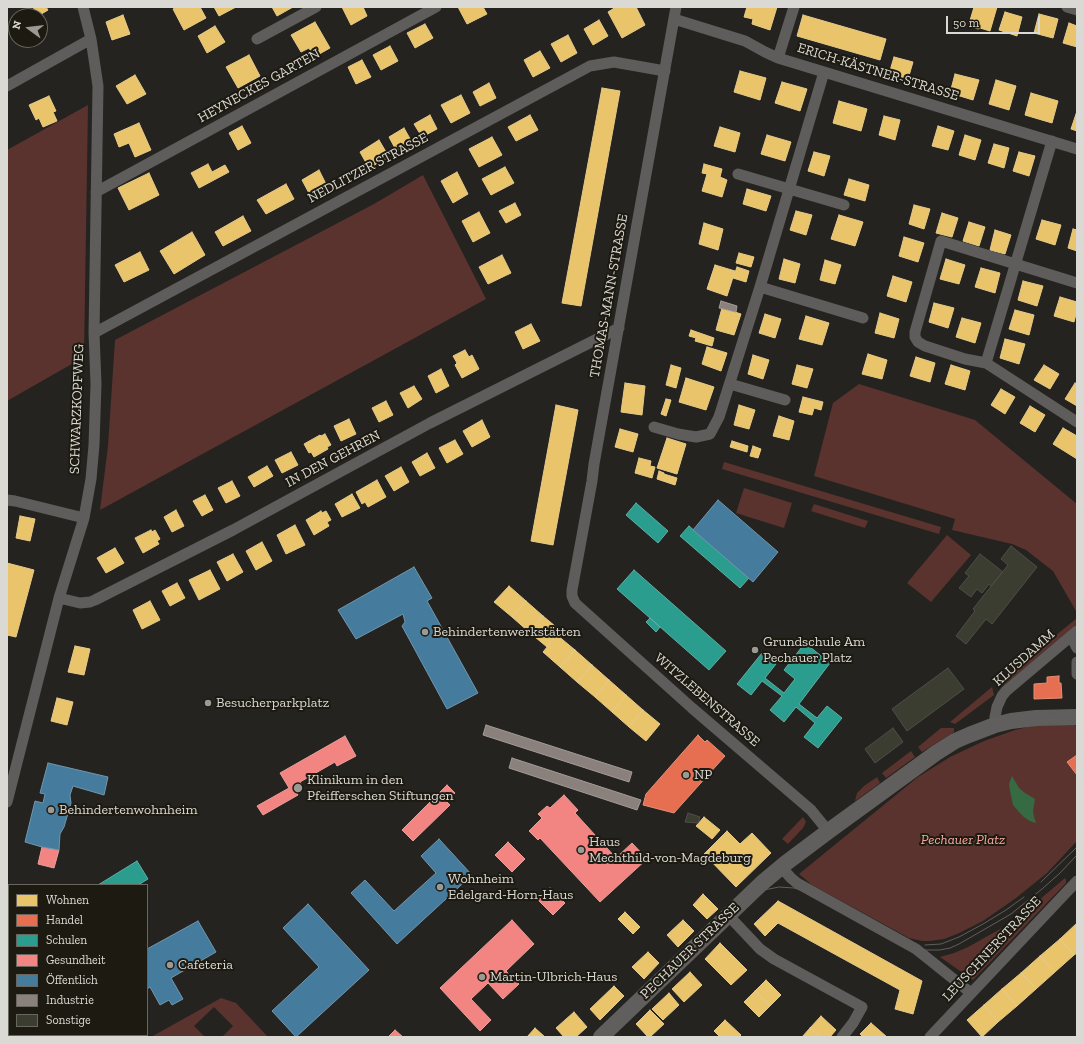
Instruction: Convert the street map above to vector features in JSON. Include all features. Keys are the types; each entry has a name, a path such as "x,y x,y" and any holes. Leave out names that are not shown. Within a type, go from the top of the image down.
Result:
{"main road":[{"path":"781,867 936,753 962,738 977,731 1011,721 1036,718 1075,717"},
{"name":"PECHAUER STRASSE","path":"601,1037 753,891 781,867"}],"street":[{"name":"SCHWARZKOPFWEG","path":"7,802 10,774 59,598 84,518 91,479 94,445 96,384 94,333 98,86 91,39 84,7"},
{"path":"257,39 316,7"},
{"name":"HEYNECKES GARTEN","path":"96,192 436,7"},
{"name":"THOMAS-MANN-STRASSE","path":"572,590 676,7"},
{"path":"778,58 794,7"},
{"path":"1066,7 1077,10"},
{"name":"ERICH-KÄSTNER-STRASSE","path":"674,19 745,41 778,58 1077,148"},
{"path":"7,86 91,39"},
{"name":"NEDLITZER STRASSE","path":"94,333 590,66 614,62 664,71"},
{"path":"654,427 678,434 696,437 710,434 719,417 790,189 824,72"},
{"path":"986,363 1052,141"},
{"path":"738,174 844,205"},
{"path":"1077,283 941,241 915,332 915,337 918,342 925,346 965,359 986,363 1077,422"},
{"path":"760,287 863,318"},
{"name":"IN DEN GEHREN","path":"59,598 80,603 96,600 234,530 430,423 618,328"},
{"path":"730,384 785,400"},
{"path":"7,500 84,518"},
{"name":"WITZLEBENSTRASSE","path":"572,590 572,596 575,603 702,718 811,810 828,831"},
{"name":"KLUSDAMM","path":"996,725 995,717 997,707 1006,691 1074,634 1077,648"},
{"path":"1077,662 1077,674"},
{"path":"781,867 797,883 916,949 971,992"},
{"name":"LEUSCHNERSTRASSE","path":"930,1037 1077,881"},
{"path":"728,915 760,949 774,959 862,1007 854,1023 842,1037"}],"green space":[{"path":"88,105 84,357 7,401 7,150"},
{"path":"423,175 486,299 100,510 108,446 115,340 374,204"},
{"path":"859,384 975,420 1077,504 1076,611 1053,571 1026,550 1012,544 952,530 955,519 814,476 833,403"},
{"path":"724,462 941,527 939,534 722,469"},
{"path":"744,488 792,503 784,528 736,513"},
{"path":"814,504 868,521 865,528 811,511"},
{"path":"947,535 971,555 931,602 907,583"},
{"path":"1077,618 1077,624 1004,685 999,682"},
{"path":"992,687 994,695 955,724 950,722"},
{"name":"Pechauer Platz","path":"1072,724 1077,726 1077,841 1047,873 1016,898 983,921 944,939 922,941 909,938 812,885 799,874 918,777 950,757 984,741 1015,730 1036,725"},
{"path":"941,728 954,728 954,732 922,752 918,747"},
{"path":"911,751 915,757 886,778 882,773"},
{"path":"877,777 880,783 855,801 857,793"},
{"path":"803,817 806,822 803,828 788,844 782,839"},
{"path":"1065,878 1066,883 973,980 940,957 968,947 1002,928 1025,912"},
{"path":"221,998 236,1003 268,1037 222,1037 233,1026 214,1007 194,1026 205,1037 151,1037"}],"shaded area":[{"path":"1012,776 1019,788 1035,799 1033,811 1036,823 1024,817 1013,805 1009,784"}],"building: Wohnen":[{"path":"33,7 47,8 34,8"},
{"path":"177,7 200,7 206,18 184,30 173,9"},
{"path":"214,7 236,7 219,16"},
{"path":"272,7 293,7 277,16"},
{"path":"342,7 363,7 367,16 351,25"},
{"path":"458,7 483,7 487,14 467,24"},
{"path":"616,7 636,7 645,25 622,38 608,12"},
{"path":"747,7 777,7 770,30 752,24 753,19 744,17"},
{"path":"974,7 997,7 990,31 980,28 978,29 969,24"},
{"path":"1005,12 1022,17 1017,36 999,30"},
{"path":"1039,14 1058,19 1053,38 1034,33"},
{"path":"123,15 130,34 112,40 106,22"},
{"path":"803,15 886,39 880,60 797,36"},
{"path":"599,20 608,36 593,45 584,29"},
{"path":"315,22 330,48 314,57 309,48 301,52 291,35"},
{"path":"1069,23 1077,26 1077,47 1063,43"},
{"path":"425,24 433,38 415,48 407,33"},
{"path":"215,26 225,42 207,53 198,36"},
{"path":"568,35 577,53 561,62 551,44"},
{"path":"390,46 398,61 381,70 373,55"},
{"path":"540,51 550,68 533,77 524,60"},
{"path":"249,55 260,76 238,88 226,67"},
{"path":"894,57 913,62 908,79 889,74"},
{"path":"362,60 371,77 356,84 348,67"},
{"path":"740,71 766,78 760,100 734,92"},
{"path":"955,74 979,80 973,100 950,93"},
{"path":"135,75 146,94 127,104 116,86"},
{"path":"996,80 1016,86 1009,110 989,104"},
{"path":"782,82 807,89 800,111 775,103"},
{"path":"489,83 496,98 480,106 473,92"},
{"path":"602,88 620,91 581,306 562,303"},
{"path":"1031,93 1058,101 1052,123 1025,115"},
{"path":"461,95 470,113 451,123 441,105"},
{"path":"49,96 56,111 53,112 57,121 43,127 39,118 36,120 29,105"},
{"path":"839,101 867,109 861,131 833,123"},
{"path":"1077,111 1077,131 1071,129"},
{"path":"430,115 437,129 422,137 414,124"},
{"path":"530,115 538,130 516,141 508,127"},
{"path":"884,116 900,120 895,140 879,135"},
{"path":"139,123 151,150 135,157 129,143 119,147 114,134"},
{"path":"242,126 251,143 238,150 229,133"},
{"path":"938,126 954,131 948,150 932,146"},
{"path":"720,127 740,133 735,152 714,146"},
{"path":"404,128 413,144 397,152 389,137"},
{"path":"767,135 791,142 785,161 761,154"},
{"path":"965,135 981,140 975,160 959,155"},
{"path":"492,137 502,155 479,167 469,149"},
{"path":"379,140 389,157 369,168 360,152"},
{"path":"994,144 1009,148 1004,168 988,163"},
{"path":"814,152 830,156 824,176 808,171"},
{"path":"1019,152 1035,156 1029,176 1013,171"},
{"path":"208,164 212,172 225,165 229,172 199,188 191,173"},
{"path":"704,164 722,169 720,177 727,180 722,197 702,191 707,174 702,173"},
{"path":"505,167 514,183 491,195 482,179"},
{"path":"319,170 328,188 311,197 302,180"},
{"path":"457,172 468,194 453,203 441,181"},
{"path":"149,173 159,195 129,210 118,188"},
{"path":"849,179 869,185 865,201 844,195"},
{"path":"286,184 294,199 266,214 257,200"},
{"path":"747,189 771,196 766,211 743,204"},
{"path":"515,203 521,215 506,223 499,211"},
{"path":"914,205 930,209 924,229 909,224"},
{"path":"796,211 812,215 806,235 790,230"},
{"path":"479,212 490,233 473,242 462,221"},
{"path":"942,213 958,218 952,237 936,233"},
{"path":"839,215 863,222 855,246 831,239"},
{"path":"243,216 251,231 223,246 215,232"},
{"path":"1042,220 1061,225 1055,245 1036,239"},
{"path":"969,222 985,227 979,246 963,241"},
{"path":"704,223 723,229 718,250 699,244"},
{"path":"1073,229 1077,230 1077,251 1068,248"},
{"path":"995,230 1011,235 1005,254 990,250"},
{"path":"192,232 205,255 174,274 160,251"},
{"path":"904,237 924,243 918,262 899,256"},
{"path":"140,252 149,270 124,282 115,265"},
{"path":"739,253 754,257 751,267 736,263"},
{"path":"502,255 511,273 488,284 479,267"},
{"path":"784,259 800,264 795,283 779,279"},
{"path":"946,259 965,265 959,284 940,279"},
{"path":"825,260 841,265 835,284 820,280"},
{"path":"715,265 735,271 727,296 707,289"},
{"path":"737,267 749,271 746,282 733,278"},
{"path":"981,268 1000,273 995,293 975,287"},
{"path":"893,276 912,282 906,302 887,296"},
{"path":"1023,281 1043,286 1037,306 1018,300"},
{"path":"1060,297 1077,302 1074,322 1054,316"},
{"path":"934,303 954,308 948,328 929,322"},
{"path":"722,308 741,314 734,335 716,330"},
{"path":"1015,310 1034,315 1029,335 1009,329"},
{"path":"880,313 899,319 894,338 875,333"},
{"path":"765,314 781,319 775,338 759,333"},
{"path":"806,316 829,323 822,345 799,339"},
{"path":"962,318 981,323 975,343 956,337"},
{"path":"531,324 540,341 523,349 515,332"},
{"path":"691,330 714,338 712,346 695,341 696,338 689,336"},
{"path":"1005,339 1025,344 1019,364 1000,358"},
{"path":"707,347 727,353 721,371 702,364"},
{"path":"465,350 469,357 472,355 479,369 462,378 455,365 457,363 453,356"},
{"path":"868,354 887,360 882,379 862,374"},
{"path":"753,355 769,360 763,379 748,374"},
{"path":"916,357 935,363 930,382 910,376"},
{"path":"671,365 681,368 676,388 666,385"},
{"path":"797,365 813,369 807,388 792,384"},
{"path":"951,365 970,371 965,390 945,384"},
{"path":"1044,365 1059,374 1050,389 1034,380"},
{"path":"441,369 449,386 436,393 428,376"},
{"path":"686,378 714,387 706,410 679,402"},
{"path":"625,383 645,386 642,415 621,412"},
{"path":"1075,383 1077,384 1077,406 1065,399"},
{"path":"414,386 422,399 408,408 400,393"},
{"path":"1001,389 1015,397 1005,414 991,405"},
{"path":"803,397 823,402 821,410 814,408 812,415 799,412"},
{"path":"666,399 671,400 666,416 661,414"},
{"path":"386,401 393,415 379,422 372,408"},
{"path":"556,405 578,410 553,545 531,541"},
{"path":"739,405 755,410 749,429 734,425"},
{"path":"1030,406 1045,415 1035,432 1020,423"},
{"path":"779,416 794,421 789,440 773,436"},
{"path":"349,419 356,434 341,441 334,426"},
{"path":"482,420 490,437 472,447 463,431"},
{"path":"1063,428 1077,436 1077,459 1053,444"},
{"path":"620,429 638,434 633,452 615,447"},
{"path":"325,434 331,445 327,447 328,449 314,457 311,452 309,453 304,444 320,435"},
{"path":"667,438 686,444 677,474 657,468"},
{"path":"455,440 463,454 447,463 439,448"},
{"path":"732,441 748,446 747,452 730,447"},
{"path":"753,446 761,449 758,458 750,456"},
{"path":"291,452 298,465 282,473 275,460"},
{"path":"427,453 435,468 420,476 412,462"},
{"path":"639,458 651,461 650,466 655,467 652,478 635,473"},
{"path":"267,466 273,476 254,487 248,477"},
{"path":"401,467 409,482 394,491 385,476"},
{"path":"659,471 677,478 675,485 657,479"},
{"path":"377,480 386,497 368,507 365,502 362,504 356,492"},
{"path":"232,481 240,496 226,503 218,488"},
{"path":"352,494 360,508 342,517 335,504"},
{"path":"205,495 213,510 202,516 193,501"},
{"path":"176,510 184,526 172,532 164,517"},
{"path":"321,511 322,513 326,511 331,520 327,522 329,526 314,535 306,520"},
{"path":"20,516 35,519 30,541 16,538"},
{"path":"295,525 305,545 286,554 277,535"},
{"path":"151,530 152,532 155,530 160,539 157,541 159,544 143,553 135,538"},
{"path":"262,542 272,561 256,570 246,551"},
{"path":"115,548 124,563 106,573 97,558"},
{"path":"233,554 243,572 227,581 217,562"},
{"path":"7,563 34,570 16,637 7,635"},
{"path":"210,570 220,589 199,600 189,580"},
{"path":"177,583 185,598 170,606 162,591"},
{"path":"509,586 526,601 512,617 494,602"},
{"path":"150,601 160,620 142,629 133,610"},
{"path":"526,601 543,616 529,632 512,617"},
{"path":"543,616 561,631 547,647 529,632"},
{"path":"557,635 575,650 560,667 543,652"},
{"path":"75,646 90,649 84,675 68,672"},
{"path":"575,650 592,665 577,682 560,667"},
{"path":"592,665 609,680 595,697 577,682"},
{"path":"609,680 626,695 612,712 595,697"},
{"path":"626,695 643,710 629,727 612,712"},
{"path":"57,698 73,702 67,725 51,721"},
{"path":"643,710 660,724 646,741 629,727"},
{"path":"704,817 720,830 712,839 696,826"},
{"path":"727,831 740,844 752,833 771,853 736,887 704,854"},
{"path":"703,894 718,909 707,919 693,905"},
{"path":"778,901 922,981 913,1014 895,1009 900,990 778,923 765,936 754,924"},
{"path":"625,912 640,927 633,934 618,919"},
{"path":"683,920 694,931 678,947 667,935"},
{"path":"1077,923 1077,953 1074,955 1060,939"},
{"path":"1060,939 1074,955 1055,972 1040,956"},
{"path":"720,943 747,970 731,985 705,959"},
{"path":"648,952 659,963 644,979 632,967"},
{"path":"1040,956 1055,972 1036,989 1021,973"},
{"path":"690,972 702,985 684,1002 672,989"},
{"path":"1021,973 1036,989 1017,1006 1002,989"},
{"path":"766,980 781,995 770,1006 755,991"},
{"path":"614,986 624,996 600,1020 590,1009"},
{"path":"1002,989 1017,1006 998,1022 984,1005"},
{"path":"755,991 770,1006 759,1017 744,1002"},
{"path":"669,993 679,1005 663,1020 652,1009"},
{"path":"984,1005 998,1022 982,1037 967,1020"},
{"path":"650,1010 664,1024 650,1037 648,1037 636,1024"},
{"path":"574,1012 587,1027 576,1037 564,1037 556,1028"},
{"path":"821,1016 836,1030 830,1037 821,1037 810,1028"},
{"path":"725,1020 741,1035 739,1037 720,1037 714,1031"},
{"path":"871,1023 887,1037 863,1037 860,1034"},
{"path":"535,1028 545,1037 527,1037"},
{"path":"810,1028 821,1037 802,1037"}],"building: Handel":[{"path":"1059,676 1062,698 1034,699 1034,684 1047,683 1047,677"},
{"name":"NP","path":"698,735 705,742 707,740 725,756 674,813 643,805 646,794"},
{"path":"1077,755 1077,775 1067,762"}],"building: Schulen":[{"path":"636,503 668,531 658,543 626,515"},
{"path":"689,526 749,578 740,588 680,536"},
{"path":"634,570 726,651 709,670 617,589"},
{"path":"650,618 660,627 656,632 646,622"},
{"path":"805,643 830,663 799,704 817,718 827,706 842,718 818,748 804,737 815,723 796,707 784,722 770,710 782,696 762,681 751,695 737,684 762,653 776,664 765,678 784,693 795,679 784,670"},
{"path":"137,861 148,879 140,884 100,884"}],"building: Gesundheit":[{"path":"345,736 356,756 337,766 335,762 300,782 302,786 295,790 298,795 263,815 257,806 289,788 280,773"},
{"path":"447,785 455,793 446,801 450,805 413,841 402,830"},
{"name":"Haus Mechthild-von-Magdeburg","path":"564,795 578,810 575,813 616,858 632,843 647,859 600,902 540,838 538,840 529,831 542,818 538,814 547,806 550,808"},
{"path":"508,842 525,859 512,872 495,855"},
{"path":"42,847 59,850 54,868 38,864"},
{"path":"550,888 565,903 553,915 538,900"},
{"name":"Martin-Ulbrich-Haus","path":"512,920 534,944 506,971 519,984 503,999 488,983 471,999 491,1020 480,1031 440,988"},
{"path":"395,1030 403,1037 388,1037"}],"building: Öffentlich":[{"path":"718,500 778,552 753,582 693,530"},
{"name":"Behindertenwerkstätten","path":"414,567 432,598 427,601 478,693 447,709 402,626 405,622 403,614 356,639 338,610"},
{"name":"Behindertenwohnheim","path":"48,763 108,777 104,795 73,786 70,795 71,803 64,827 60,834 59,850 25,842 35,801 43,803 45,794 40,793"},
{"name":"Wohnheim Edelgard-Horn-Haus","path":"439,839 472,875 397,944 351,893 365,880 394,911 436,873 421,856"},
{"path":"308,904 369,970 296,1037 272,1011 319,967 283,928"},
{"name":"Cafeteria","path":"198,921 216,952 171,978 183,999 172,1005 169,1000 160,1005 150,987 148,988 148,948"},
{"path":"8,930 8,1005 7,1005"},
{"path":"42,1036 72,1036 70,1037"}],"building: Industrie":[{"path":"721,301 737,306 736,312 719,308"},
{"path":"486,725 632,772 629,782 483,735"},
{"path":"512,758 641,800 637,810 509,768"}],"building: Sonstige":[{"path":"1011,546 1037,567 992,624 986,619 966,644 956,636 975,611 973,609 1008,565 1001,559"},
{"path":"980,554 1003,572 991,586 989,584 982,593 977,589 971,597 959,588 969,576 965,573"},
{"path":"948,668 964,689 907,731 892,709"},
{"path":"893,728 903,742 875,763 865,749"},
{"path":"688,813 700,817 698,823 685,822"}],"tram line":[{"path":"596,1037 734,905 784,860 858,804 929,754 967,732 995,721 1048,714 1060,714 1077,718"},
{"path":"1041,882 1077,847"},
{"path":"742,906 751,897 764,890 779,887 794,888 810,893 907,946 919,950 940,950 959,944 1011,914 1060,873 1077,855"},
{"path":"925,945 941,944 959,937 1006,910 1024,897"},
{"path":"605,1037 675,970"}],"place":[{"name":"Behindertenwerkstätten","path":"425,632"},
{"name":"Grundschule Am Pechauer Platz","path":"755,650"},
{"name":"Besucherparkplatz","path":"208,703"},
{"name":"NP","path":"686,775"},
{"name":"Klinikum in den Pfeifferschen Stiftungen","path":"298,788"},
{"name":"Behindertenwohnheim","path":"51,810"},
{"name":"Haus Mechthild-von-Magdeburg","path":"581,850"},
{"name":"Wohnheim Edelgard-Horn-Haus","path":"440,887"},
{"name":"Cafeteria","path":"170,965"},
{"name":"Martin-Ulbrich-Haus","path":"482,977"}]}
